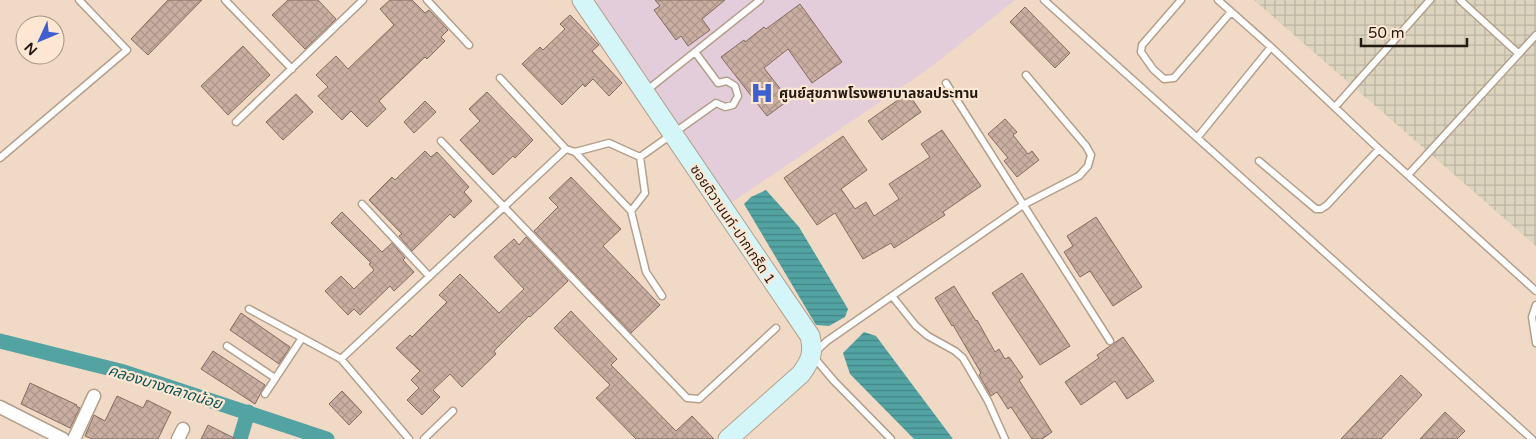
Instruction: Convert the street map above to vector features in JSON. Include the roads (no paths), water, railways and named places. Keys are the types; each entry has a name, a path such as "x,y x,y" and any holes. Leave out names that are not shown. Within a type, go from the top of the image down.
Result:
{"street":[{"name":"ซอยติวานนท์-ปากเกร็ด 1","path":"582,0 810,336 812,355"},
{"path":"728,439 801,374 809,364 812,355"},
{"path":"74,439 94,396"},
{"path":"0,407 63,439"}],"lane":[{"path":"0,158 127,50 79,0"},
{"path":"225,0 292,69"},
{"path":"236,122 362,0"},
{"path":"428,0 468,45"},
{"path":"645,92 760,0"},
{"path":"1044,0 1532,439"},
{"path":"1181,0 1142,45 1141,52 1153,69 1164,79 1174,78 1231,12"},
{"path":"1335,107 1430,0"},
{"path":"1460,0 1518,54"},
{"path":"1221,1 1379,149 1536,291"},
{"path":"1408,175 1536,35"},
{"path":"1197,138 1270,47"},
{"path":"640,157 716,103 725,107 733,104 738,96 735,86 727,82 718,83 695,52"},
{"path":"812,355 827,340 1023,205 1079,176 1088,166 1091,155 1086,146 1026,75"},
{"path":"500,78 566,149 575,152 631,212 646,272 662,296"},
{"path":"946,83 1110,341"},
{"path":"441,141 686,398 699,399 776,328"},
{"path":"575,152 609,143 640,157"},
{"path":"341,359 566,149"},
{"path":"1259,160 1316,209 1321,209 1327,205 1379,149"},
{"path":"631,212 646,194 640,157"},
{"path":"362,204 429,276"},
{"path":"892,296 916,326 928,336 955,351 962,358 988,401 1005,439"},
{"path":"1536,305 1532,317 1536,343"},
{"path":"249,309 341,359 408,439"},
{"path":"265,394 302,338"},
{"path":"228,346 275,378"},
{"name":"ซอยติวานนท์-ปากเกร็ด 1","path":"812,355 834,381 891,439"},
{"path":"424,439 453,411"}],"water":[{"path":"766,190 799,227 848,309 845,317 829,326 816,325 744,204 751,197"},
{"path":"864,332 876,336 953,439 914,439 850,374 843,353"}],"waterway":[{"name":"คลองบางตลาดน้อย","path":"0,341 124,372 327,439"},
{"path":"240,439 248,412"}],"place":[{"name":"ศูนย์สุขภาพโรงพยาบาลชลประทาน","path":"762,93"}]}
